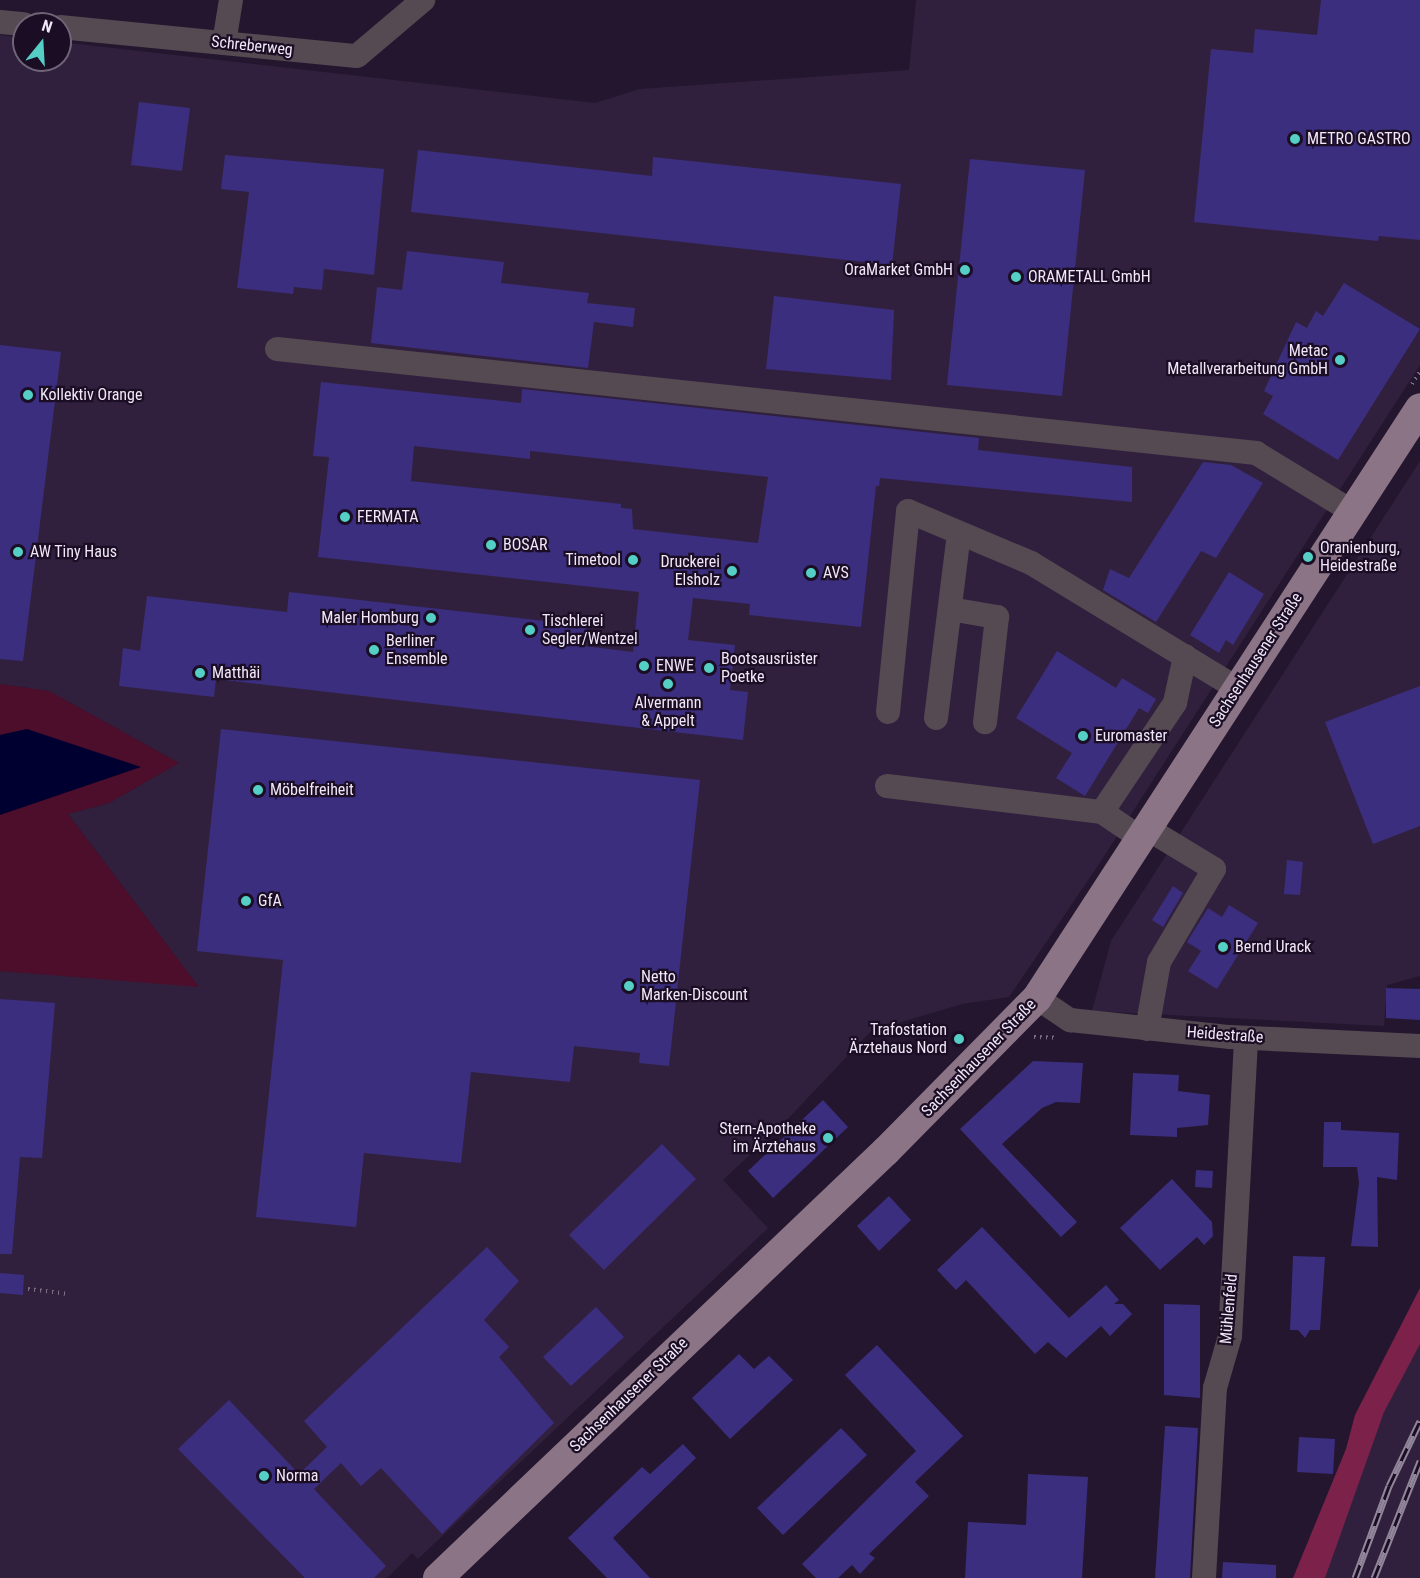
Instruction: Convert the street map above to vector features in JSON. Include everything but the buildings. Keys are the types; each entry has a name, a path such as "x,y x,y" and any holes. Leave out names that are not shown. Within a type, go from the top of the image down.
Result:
{"main road":[{"name":"Sachsenhausener Straße","path":"443,1576 886,1151 1038,998 1420,408"}],"street":[{"path":"224,43 231,0"},
{"name":"Schreberweg","path":"72,28 357,56 423,0"},
{"path":"277,349 1256,453 1353,512"},
{"path":"888,712 908,511 1030,563 1238,689"},
{"path":"936,718 959,533"},
{"path":"950,609 998,617 985,722"},
{"path":"1102,812 1175,703 1185,656"},
{"path":"887,786 1102,812 1214,868 1159,962 1147,1029"},
{"name":"Heidestraße","path":"1038,998 1071,1020 1246,1038 1420,1046"},
{"name":"Mühlenfeld","path":"1204,1578 1215,1388 1230,1336 1246,1038"}],"path":[{"path":"28,1289 67,1294"}],"shaded area":[{"path":"916,0 1420,0 1420,365 1101,861 1009,997 962,1004 871,1031 783,1124 723,1180 768,1228 418,1559 412,1553 387,1578 0,1578 0,971 198,986 68,814 109,803 179,763 49,691 0,684 0,35 12,36 12,72 72,72 72,43 595,103 640,89 909,70"},
{"path":"1420,461 1420,976 1387,985 1384,1026 1092,1011 1111,941"},
{"path":"0,684 49,691 179,763 109,803 68,814 199,987 0,971 0,813 27,729 0,735"},
{"path":"27,729 141,767 0,815 0,735"},
{"path":"1420,1288 1420,1344 1384,1412 1325,1578 1293,1578 1346,1449 1355,1415"},
{"path":"1420,1315 1420,1578 1305,1578"}],"railway":[{"path":"1355,1578 1389,1486 1420,1421"},
{"path":"1374,1578 1420,1461"}],"place":[{"name":"METRO GASTRO","path":"1295,139"},
{"name":"OraMarket GmbH","path":"965,270"},
{"name":"ORAMETALL GmbH","path":"1016,277"},
{"name":"Metac Metallverarbeitung GmbH","path":"1340,360"},
{"name":"Kollektiv Orange","path":"28,395"},
{"name":"FERMATA","path":"345,517"},
{"name":"BOSAR","path":"491,545"},
{"name":"AW Tiny Haus","path":"18,552"},
{"name":"Oranienburg, Heidestraße","path":"1308,557"},
{"name":"Timetool","path":"633,560"},
{"name":"Druckerei Elsholz","path":"732,571"},
{"name":"AVS","path":"811,573"},
{"name":"Maler Homburg","path":"431,618"},
{"name":"Tischlerei Segler/Wentzel","path":"530,630"},
{"name":"Berliner Ensemble","path":"374,650"},
{"name":"ENWE","path":"644,666"},
{"name":"Bootsausrüster Poetke","path":"709,668"},
{"name":"Matthäi","path":"200,673"},
{"name":"Alvermann & Appelt","path":"668,684"},
{"name":"Euromaster","path":"1083,736"},
{"name":"Möbelfreiheit","path":"258,790"},
{"name":"GfA","path":"246,901"},
{"name":"Bernd Urack","path":"1223,947"},
{"name":"Netto Marken-Discount","path":"629,986"},
{"name":"Trafostation Ärztehaus Nord","path":"959,1039"},
{"name":"Stern-Apotheke im Ärztehaus","path":"828,1138"},
{"name":"Norma","path":"264,1476"}]}
